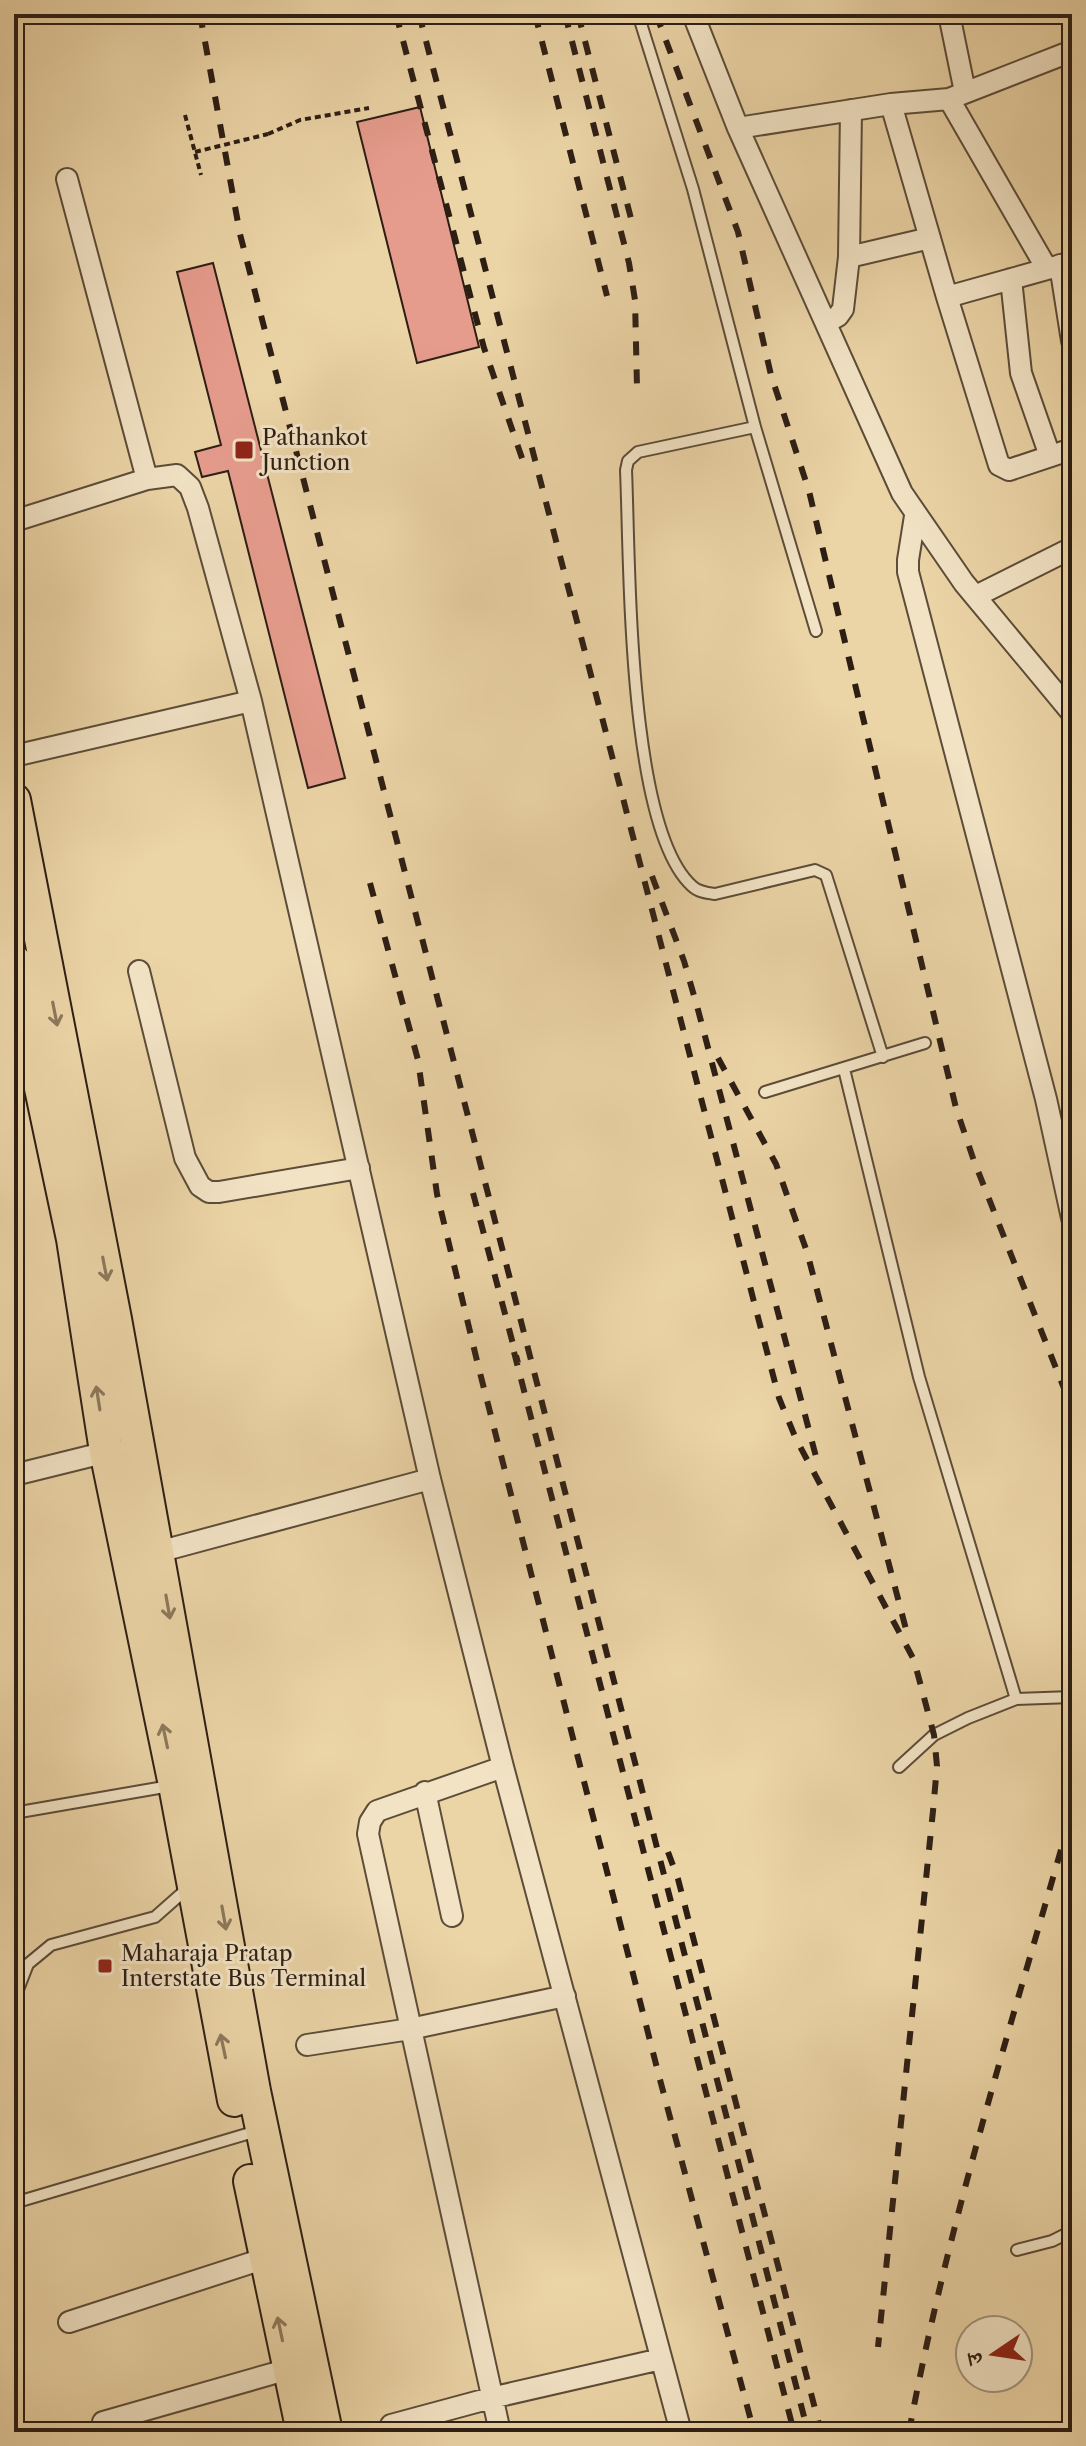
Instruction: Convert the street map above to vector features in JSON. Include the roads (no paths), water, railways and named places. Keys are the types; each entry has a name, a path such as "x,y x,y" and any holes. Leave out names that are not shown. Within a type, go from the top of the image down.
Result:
{"main road":[{"path":"14,800 22,966 73,1239 106,1451 187,1783"},
{"path":"22,966 138,1445 158,1552 187,1783 251,2132 326,2432"},
{"path":"251,2132 266,2258 303,2432"}],"street":[{"path":"693,14 738,128 902,493 915,516 976,596 1072,712"},
{"path":"949,14 957,96 1060,265 1072,341"},
{"path":"738,128 957,96 1072,51"},
{"path":"891,104 999,465 1009,470 1072,449"},
{"path":"827,322 843,309 849,257 851,110"},
{"path":"67,179 147,479"},
{"path":"849,257 930,238"},
{"path":"947,297 1060,265"},
{"path":"1011,279 1021,373 1050,456"},
{"path":"14,521 147,479 177,475 190,487 251,701 430,1479 503,1767 681,2432"},
{"path":"915,516 908,572 1046,1099 1072,1218"},
{"path":"976,596 1072,548"},
{"path":"14,756 251,701"},
{"path":"139,971 185,1158 200,1186 209,1192 219,1192 359,1168"},
{"path":"14,1475 138,1445"},
{"path":"158,1552 430,1479"},
{"path":"500,2432 368,1834 370,1822 377,1811 503,1767"},
{"path":"425,1792 452,1916"},
{"path":"307,2045 410,2029 565,1996"},
{"path":"69,2322 266,2258"},
{"path":"391,2425 491,2398 661,2359"},
{"path":"103,2422 289,2369"}],"lane":[{"path":"638,14 693,189 755,427 816,631"},
{"path":"755,427 638,452 628,461 637,707 653,806 661,833 676,863 692,886 704,893 715,894 815,870 826,875 883,1057"},
{"path":"765,1092 925,1043"},
{"path":"844,1069 919,1377 1016,1699"},
{"path":"899,1767 934,1735 1016,1699 1072,1697"},
{"path":"14,1813 187,1783"},
{"path":"14,2000 28,1964 51,1945 155,1917 204,1879"},
{"path":"14,2203 251,2132"},
{"path":"1017,2250 1052,2241 1072,2231"}],"railway":[{"path":"200,14 240,234 808,2432"},
{"path":"396,14 484,348 523,461"},
{"path":"419,14 779,1398 796,1439 914,1660 934,1735 937,1766 933,1811 878,2347"},
{"path":"535,14 607,296"},
{"path":"565,14 629,263 635,300 637,387"},
{"path":"578,14 634,230"},
{"path":"656,14 738,232 771,375 809,491 956,1108 1072,1416"},
{"path":"652,876 684,961 697,1006 819,1468"},
{"path":"370,883 418,1060 437,1194 478,1365 659,2076 754,2432"},
{"path":"718,1058 776,1164 807,1252 907,1633"},
{"path":"473,1193 518,1363"},
{"path":"514,1352 794,2432"},
{"path":"909,2432 962,2198 1072,1811"},
{"path":"668,1852 678,1879 821,2432"}],"place":[{"name":"Pathankot Junction","path":"244,450"},
{"name":"Maharaja Pratap Interstate Bus Terminal","path":"105,1966"}]}
